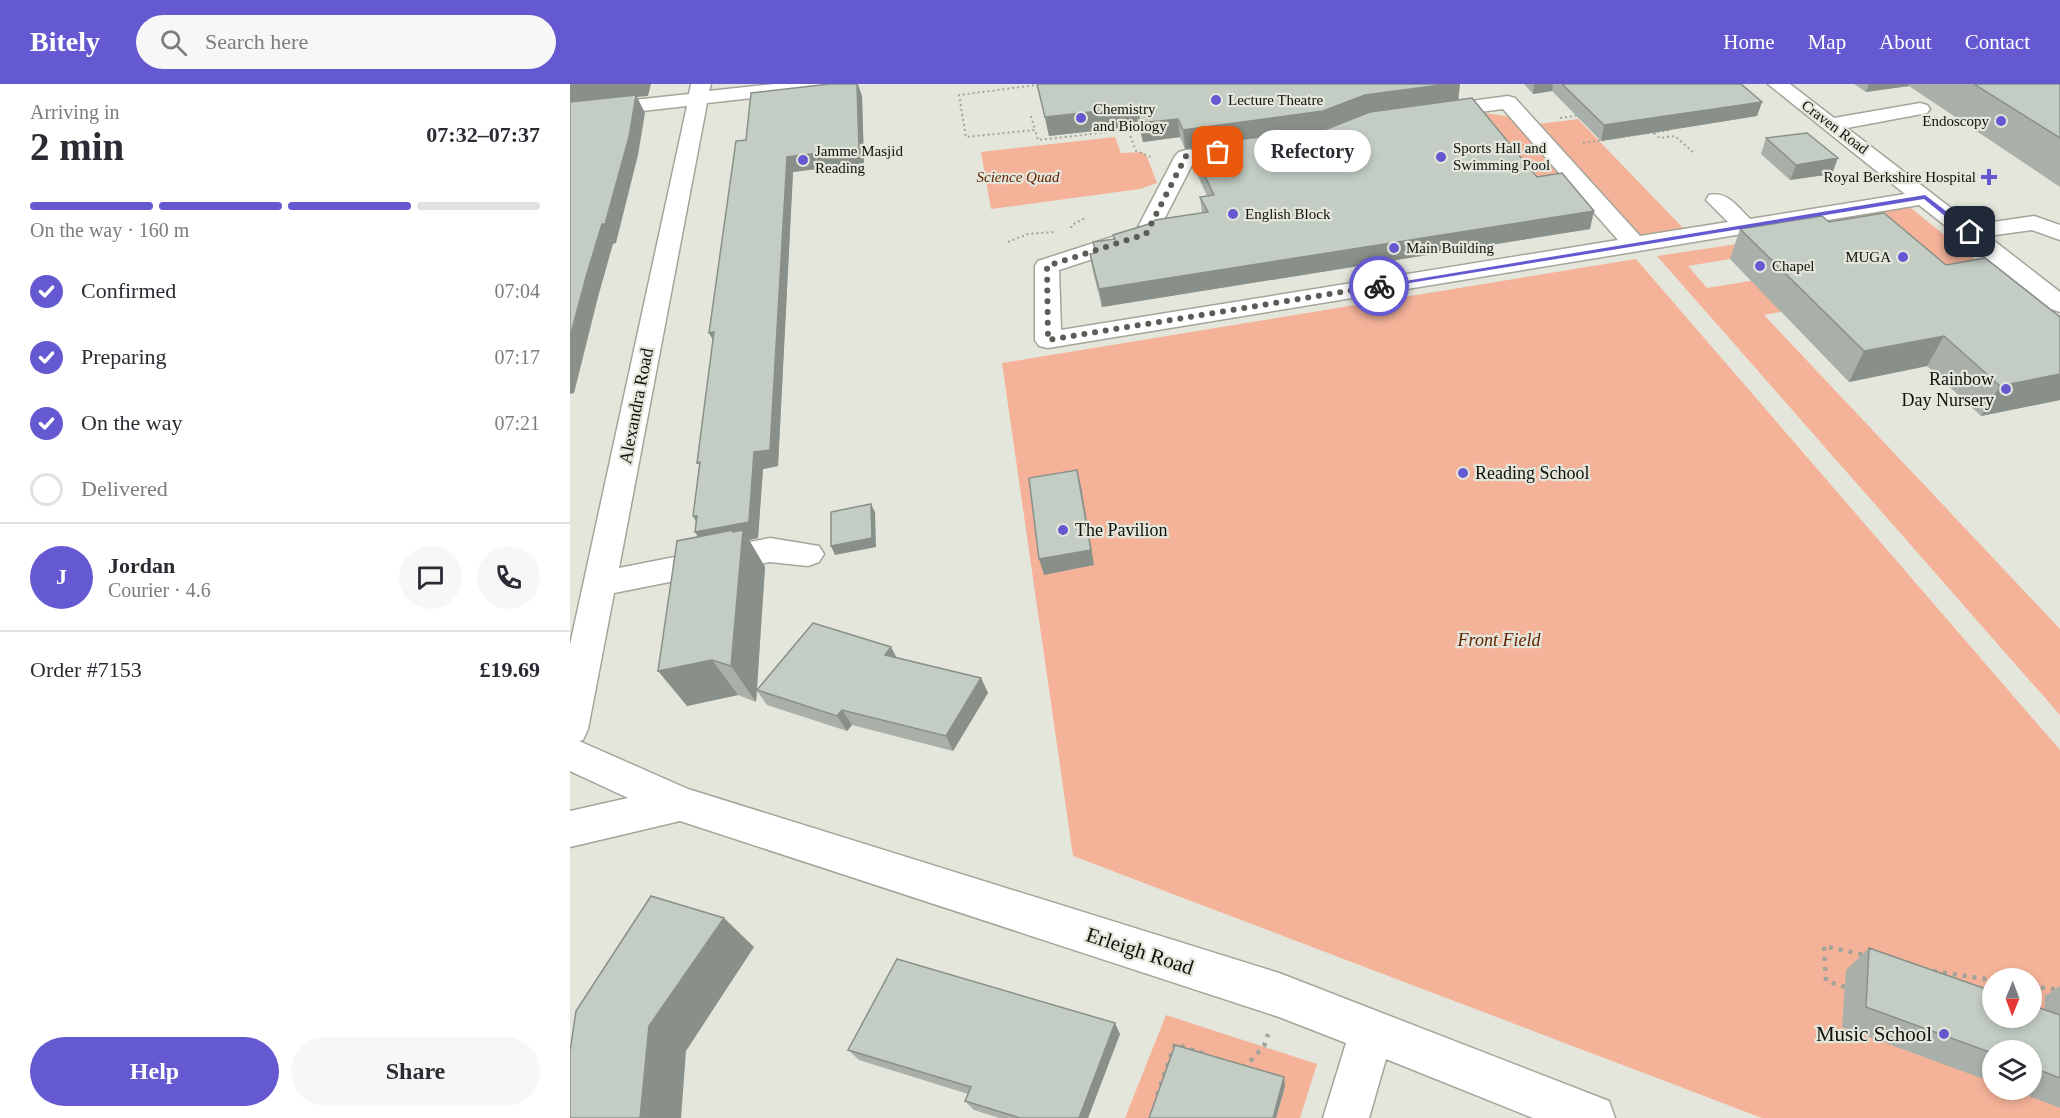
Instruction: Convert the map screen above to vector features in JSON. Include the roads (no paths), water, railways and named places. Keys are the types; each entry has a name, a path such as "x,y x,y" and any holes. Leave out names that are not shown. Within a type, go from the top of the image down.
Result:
{"street":[{"path":"570,113 700,92 826,84"},
{"name":"Craven Road","path":"1778,84 2060,304"},
{"name":"Alexandra Road","path":"570,727 700,92"},
{"path":"1420,114 1508,102 1635,244"},
{"path":"1832,124 1920,109"},
{"path":"1263,146 1186,156 1146,234 1047,266 1048,340 1925,197"},
{"path":"1717,200 1744,226"},
{"path":"1970,232 2034,223 2060,233"},
{"path":"600,584 770,550 808,554"},
{"name":"Erleigh Road","path":"570,754 680,804 1279,995 1592,1118"},
{"path":"570,829 680,804"},
{"path":"1346,1118 1363,1057 1375,1033"}],"place":[{"name":"Lecture Theatre","path":"1216,100"},
{"name":"Chemistry and Biology","path":"1081,118"},
{"name":"Endoscopy","path":"2001,121"},
{"name":"Refectory","path":"1218,152"},
{"name":"Sports Hall and Swimming Pool","path":"1441,157"},
{"name":"Jamme Masjid Reading","path":"803,160"},
{"name":"Royal Berkshire Hospital","path":"1989,177"},
{"name":"English Block","path":"1233,214"},
{"name":"Main Building","path":"1394,248"},
{"name":"MUGA","path":"1903,257"},
{"name":"Chapel","path":"1760,266"},
{"name":"Rainbow Day Nursery","path":"2006,389"},
{"name":"Reading School","path":"1463,473"},
{"name":"The Pavilion","path":"1063,530"},
{"name":"Music School","path":"1944,1034"}],"park label":[{"name":"Science Quad","path":"1018,177"},
{"name":"Front Field","path":"1499,640"}]}
